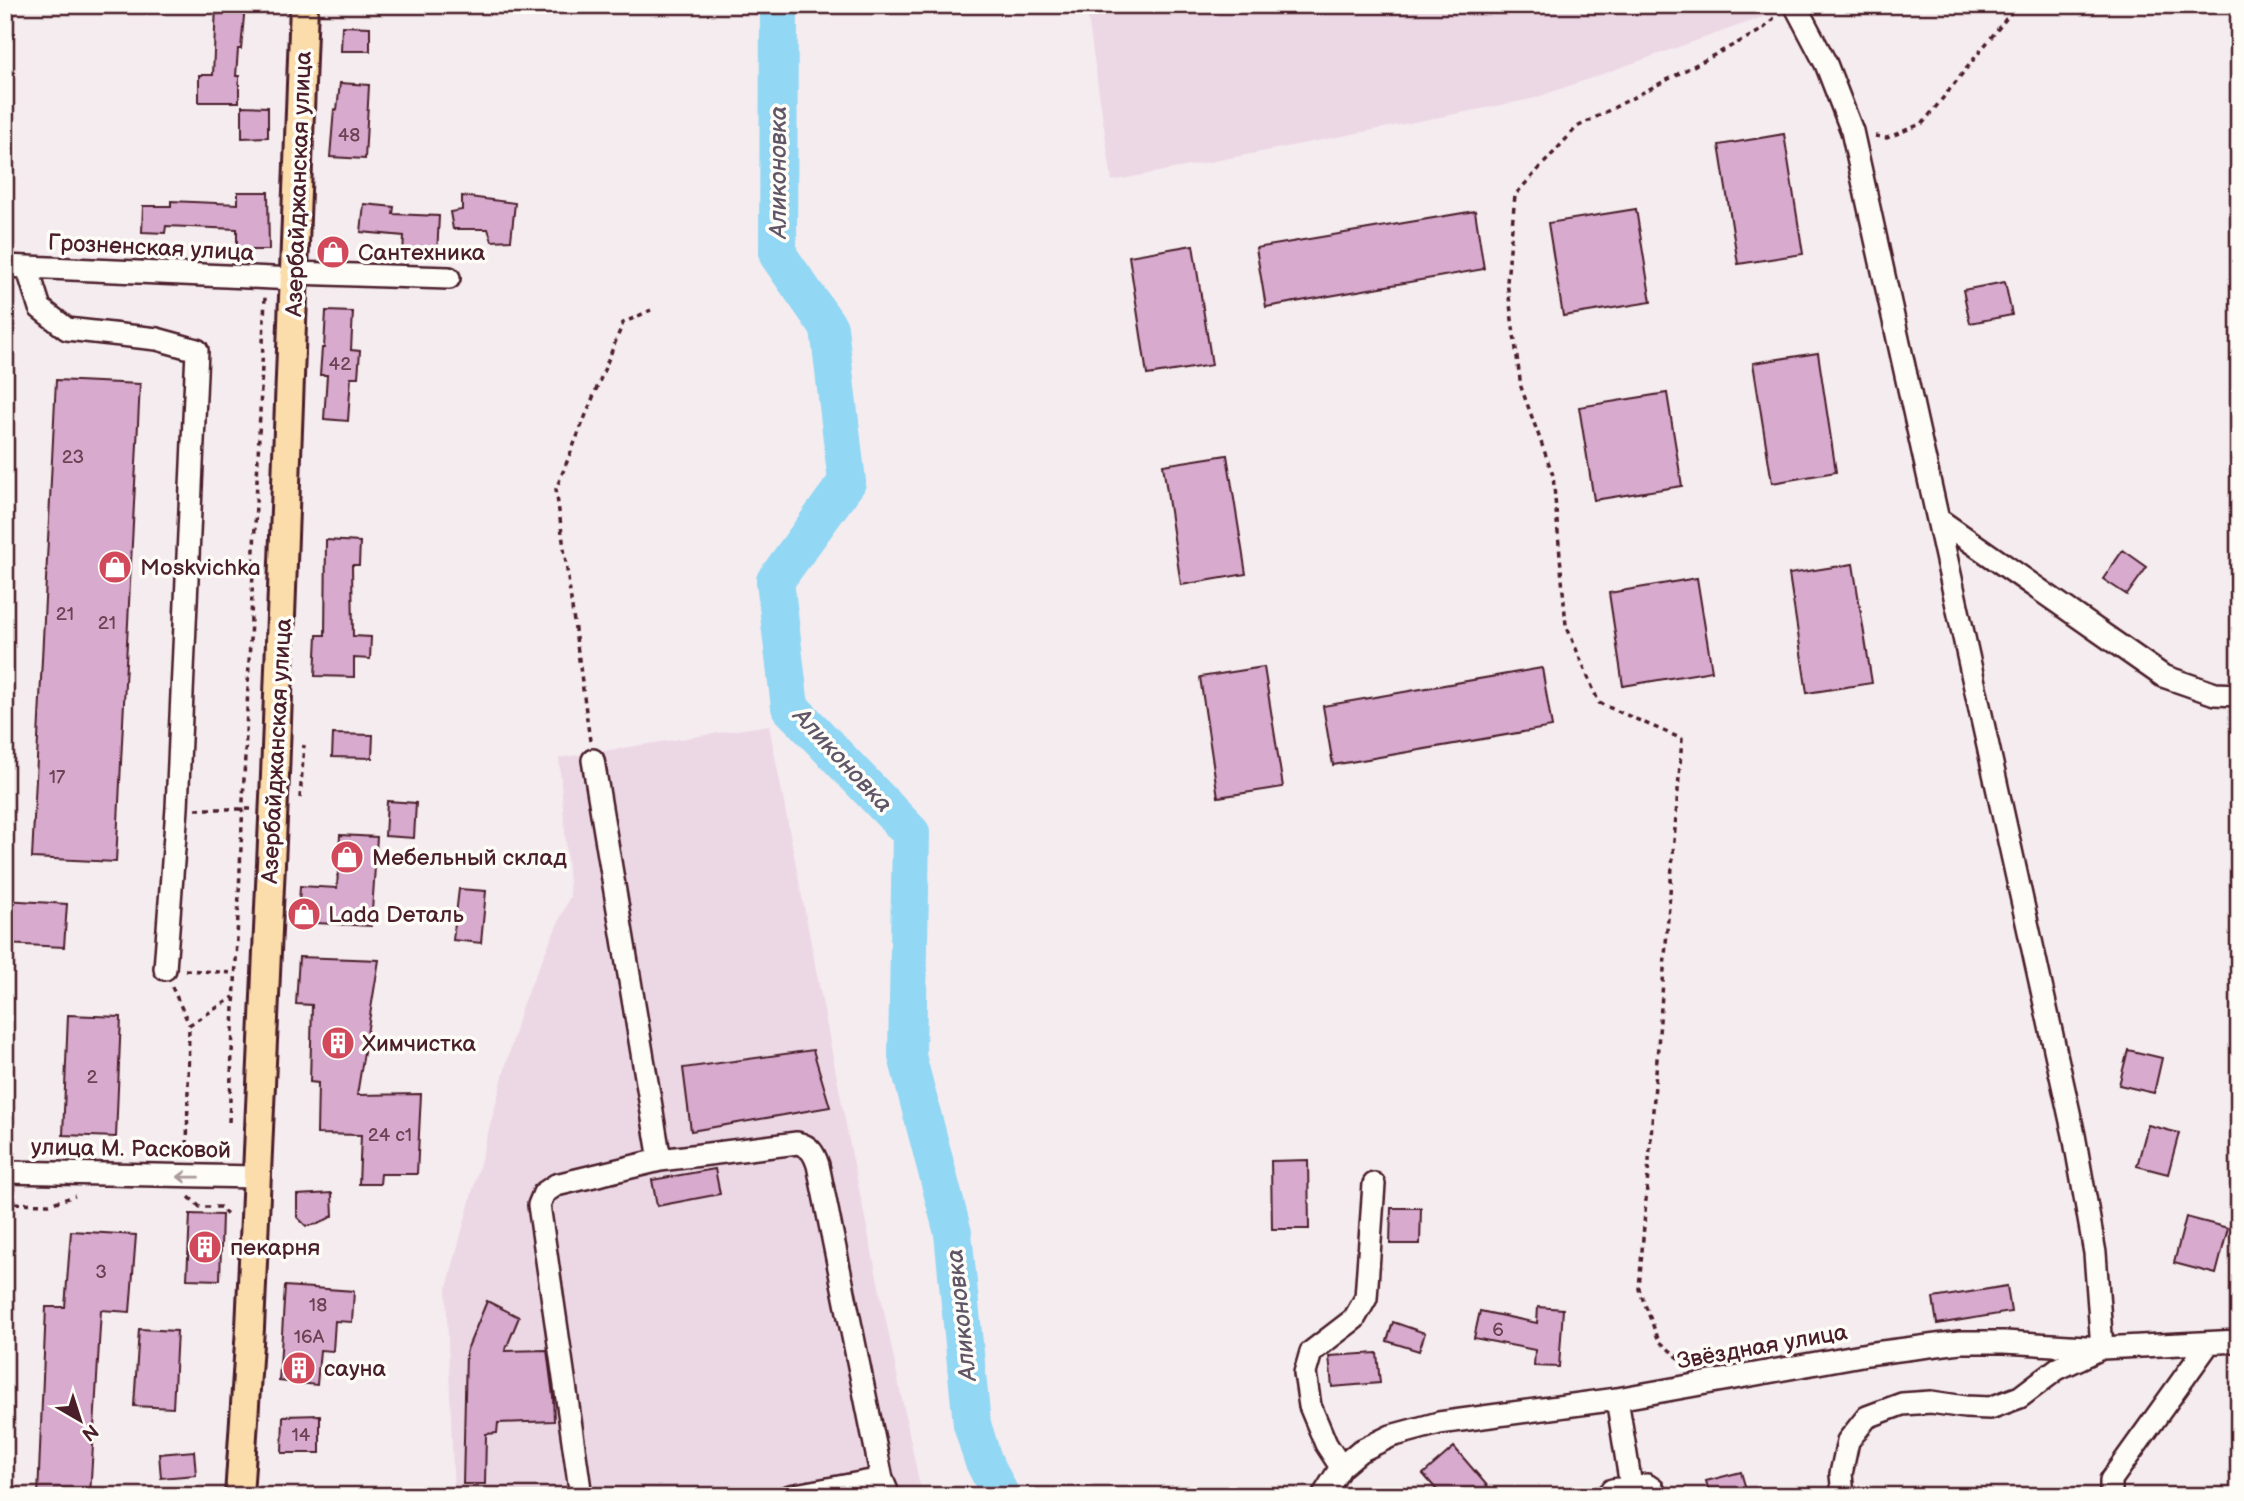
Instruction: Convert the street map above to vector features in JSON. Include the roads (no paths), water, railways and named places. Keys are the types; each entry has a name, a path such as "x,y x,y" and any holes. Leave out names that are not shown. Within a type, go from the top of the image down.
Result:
{"main road":[{"name":"Азербайджанская улица","path":"239,1496 250,1328 286,532 286,277 304,5"}],"street":[{"path":"1796,5 1826,64 1852,131 2074,1135 2095,1253 2102,1348 2057,1369 2020,1396 1990,1408 1931,1402 1902,1404 1867,1417 1848,1441 1841,1474 1843,1496"},
{"name":"Грозненская улица","path":"5,266 286,277 449,278"},
{"path":"27,267 40,308 67,330 157,339 197,350 177,808 165,969"},
{"path":"1938,519 2163,676 2215,694 2239,695"},
{"path":"593,760 660,1160"},
{"path":"580,1496 539,1205 544,1193 556,1185 660,1160 797,1143 806,1145 814,1153 885,1487 790,1496"},
{"name":"улица М. Расковой","path":"5,1171 256,1177"},
{"path":"1341,1467 1326,1444 1310,1406 1304,1373 1311,1352 1354,1319 1366,1298 1374,1184"},
{"name":"Звёздная улица","path":"1323,1496 1341,1467 1360,1451 1391,1436 1440,1423 1617,1399 1867,1354 1960,1342 2102,1348 2239,1341"},
{"path":"2111,1496 2110,1480 2209,1343"},
{"path":"1617,1399 1631,1486"},
{"path":"1606,1496 1612,1490 1647,1485 1656,1496"}],"waterway":[{"name":"Аликоновка","path":"779,5 778,255 829,328 847,482 775,581 790,707 911,833 907,1056 953,1233 972,1424 983,1460 1001,1496"}],"place":[{"name":"Сантехника","path":"333,252"},
{"name":"Moskvichka","path":"115,567"},
{"name":"Мебельный склад","path":"347,857"},
{"name":"Lada Dеталь","path":"304,914"},
{"name":"Химчистка","path":"338,1043"},
{"name":"пекарня","path":"205,1247"},
{"name":"сауна","path":"299,1368"}]}
